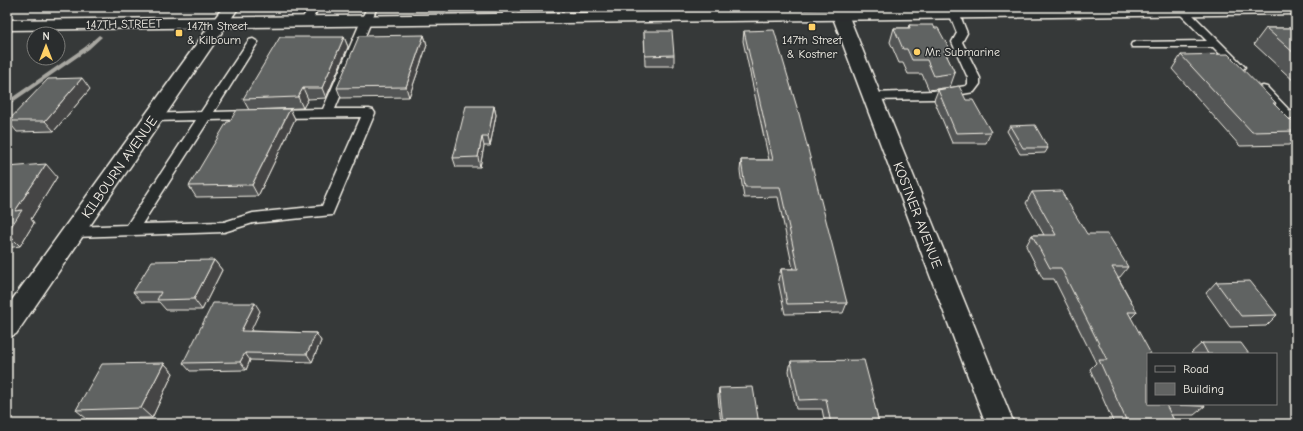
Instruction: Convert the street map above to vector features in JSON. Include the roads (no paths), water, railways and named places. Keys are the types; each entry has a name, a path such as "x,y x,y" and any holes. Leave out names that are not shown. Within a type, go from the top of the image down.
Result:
{"main road":[{"name":"147TH STREET","path":"7,25 225,15 306,21 369,14 839,11 954,13 1146,9 1183,11 1296,9"},
{"name":"KOSTNER AVENUE","path":"839,11 1000,424"},
{"name":"KILBOURN AVENUE","path":"7,327 225,15"}],"lane":[{"path":"306,21 314,7"},
{"path":"1183,11 1287,115 1296,115"},
{"path":"872,97 933,95 970,89 974,84 974,78 957,42 962,33 954,13"},
{"path":"327,113 369,14"},
{"path":"132,229 254,42"},
{"path":"1136,45 1216,44"},
{"path":"74,232 224,227 253,218 327,211 369,113 154,117"}],"waterway":[{"path":"7,104 87,48 99,37"}],"place":[{"name":"147th Street & Kostner","path":"812,27"},
{"name":"147th Street & Kilbourn","path":"179,33"},
{"name":"Mr. Submarine","path":"917,52"}]}
